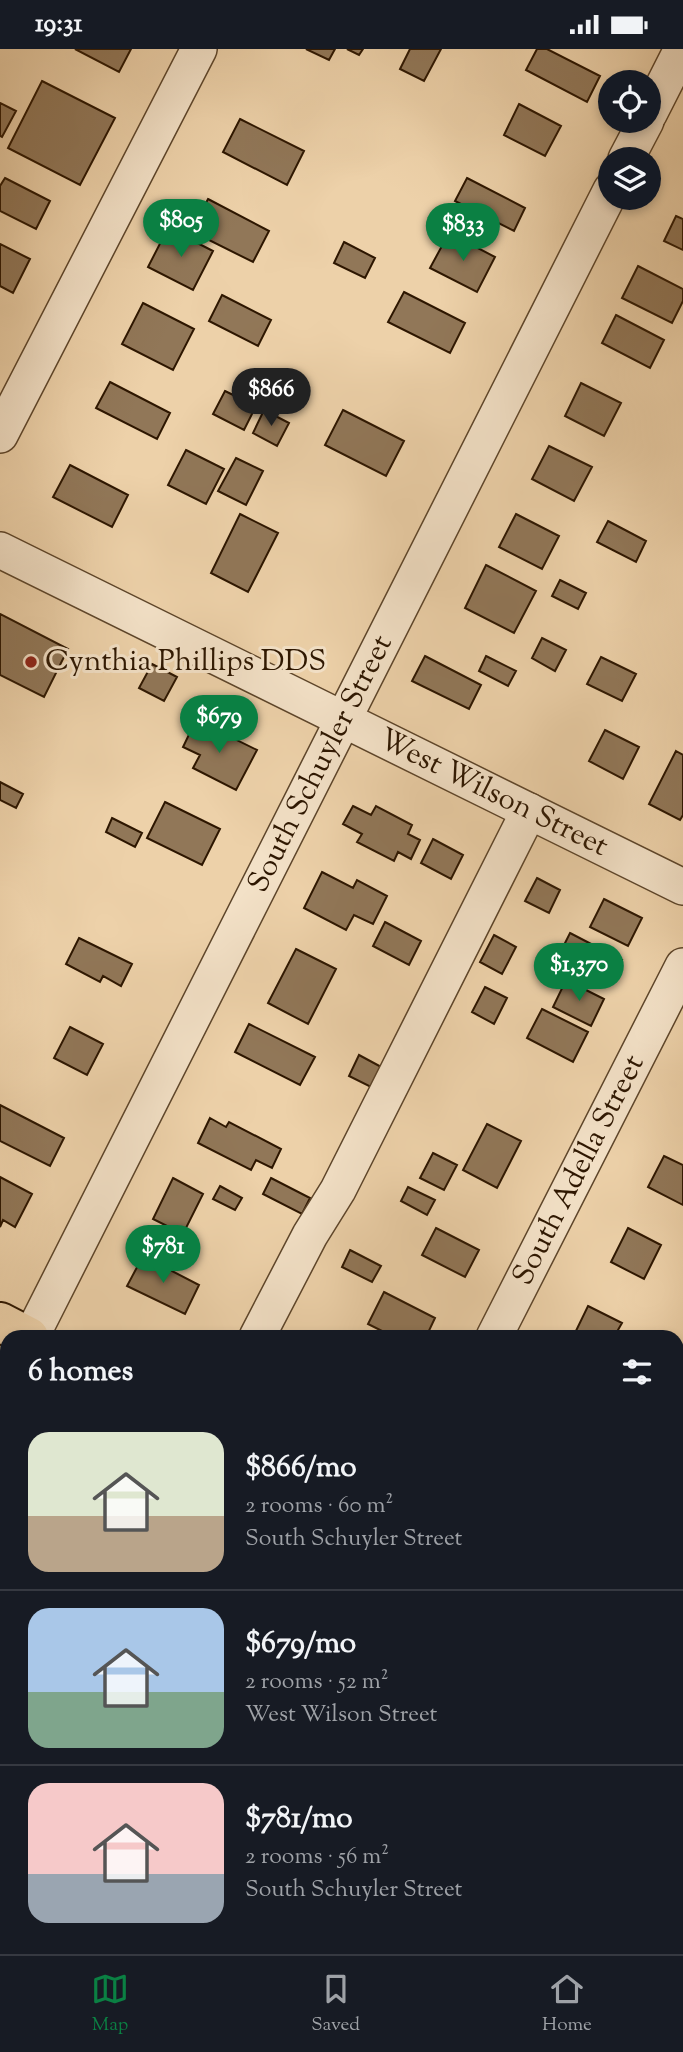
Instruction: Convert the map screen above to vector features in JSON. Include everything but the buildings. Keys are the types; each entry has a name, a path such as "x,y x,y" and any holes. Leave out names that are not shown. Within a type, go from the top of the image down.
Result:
{"main road":[{"path":"0,1322 16,1330"}],"street":[{"path":"0,435 200,49"},
{"path":"661,90 682,49"},
{"name":"South Schuyler Street","path":"34,1330 601,210"},
{"name":"West Wilson Street","path":"0,550 683,887"},
{"path":"261,1330 310,1235 338,1190 529,811"},
{"name":"South Adella Street","path":"498,1330 683,965"}],"place":[{"name":"Cynthia Phillips DDS","path":"31,662"}]}
